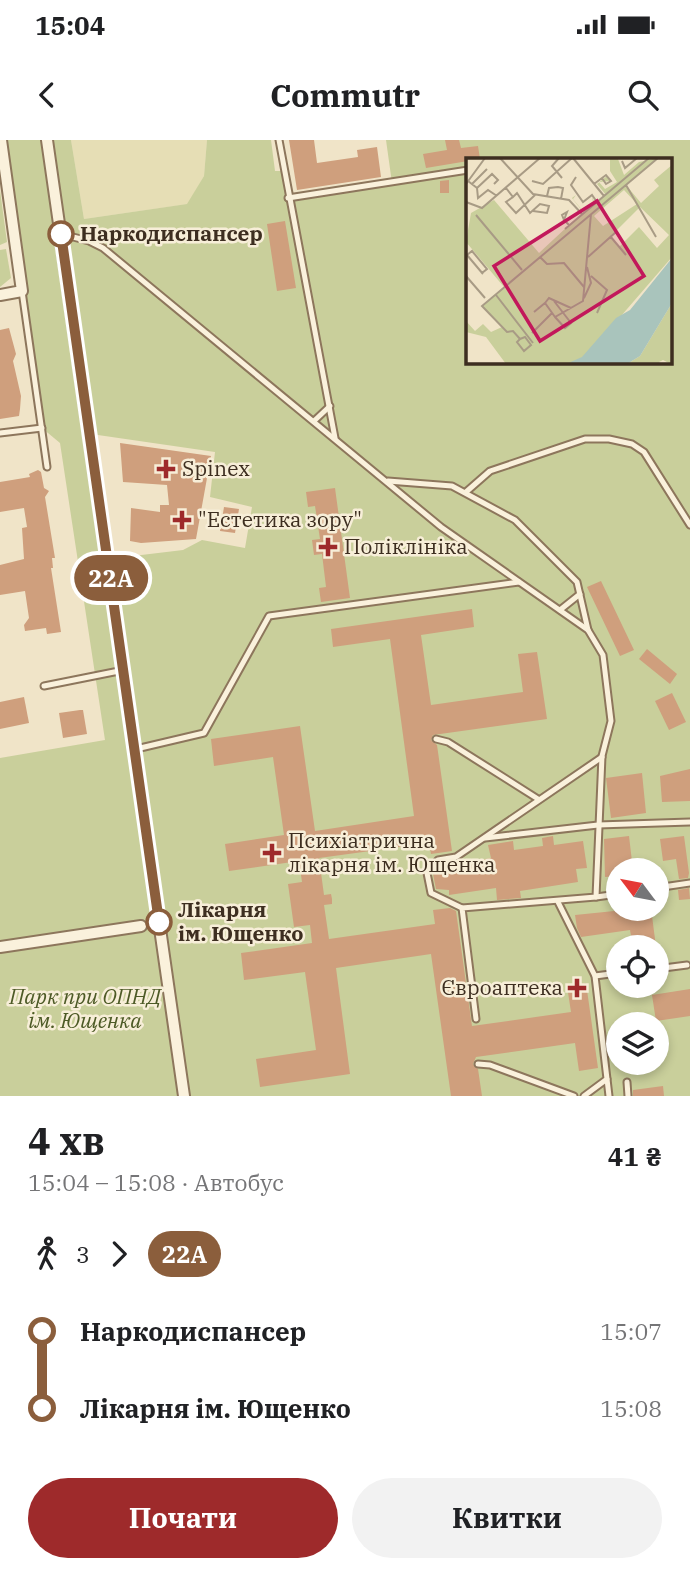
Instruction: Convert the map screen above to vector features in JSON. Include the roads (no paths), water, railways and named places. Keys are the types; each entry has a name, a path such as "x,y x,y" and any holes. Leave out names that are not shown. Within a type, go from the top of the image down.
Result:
{"street":[{"path":"47,140 184,1096"},
{"path":"0,295 22,291 1,142"},
{"path":"0,947 141,926"}],"lane":[{"path":"279,140 335,438"},
{"path":"288,198 466,170"},
{"path":"61,234 89,241 103,248 442,527 588,630"},
{"path":"22,291 47,467"},
{"path":"314,421 330,406"},
{"path":"0,433 42,428"},
{"path":"466,492 490,471 585,439 609,439 631,444 644,452 690,525"},
{"path":"388,481 444,485 466,492 521,525 577,582 588,630 603,655 610,716 602,756 596,897"},
{"path":"136,749 204,733 269,616 519,582"},
{"path":"560,610 580,594"},
{"path":"44,686 124,670"},
{"path":"436,739 447,742 538,799"},
{"path":"602,756 456,857 438,860 427,873 431,893 462,908 558,902 606,896"},
{"path":"482,838 598,825 690,822"},
{"path":"669,886 690,883"},
{"path":"558,902 595,976 609,1096"},
{"path":"462,908 476,1019"},
{"path":"669,967 687,965"},
{"path":"595,976 606,975"},
{"path":"478,1064 490,1065 574,1096"},
{"path":"584,1096 607,1079"},
{"path":"627,1082 628,1096"}],"place":[{"name":"Наркодиспансер","path":"61,234"},
{"name":"Spinex","path":"166,469"},
{"name":"\"Естетика зору\"","path":"182,520"},
{"name":"Поліклініка","path":"328,547"},
{"name":"Психіатрична лікарня ім. Ющенка","path":"272,853"},
{"name":"Лікарня ім. Ющенко","path":"159,922"},
{"name":"Євроаптека","path":"577,988"}],"park label":[{"name":"Парк при ОПНД ім. Ющенка","path":"85,1009"}]}
